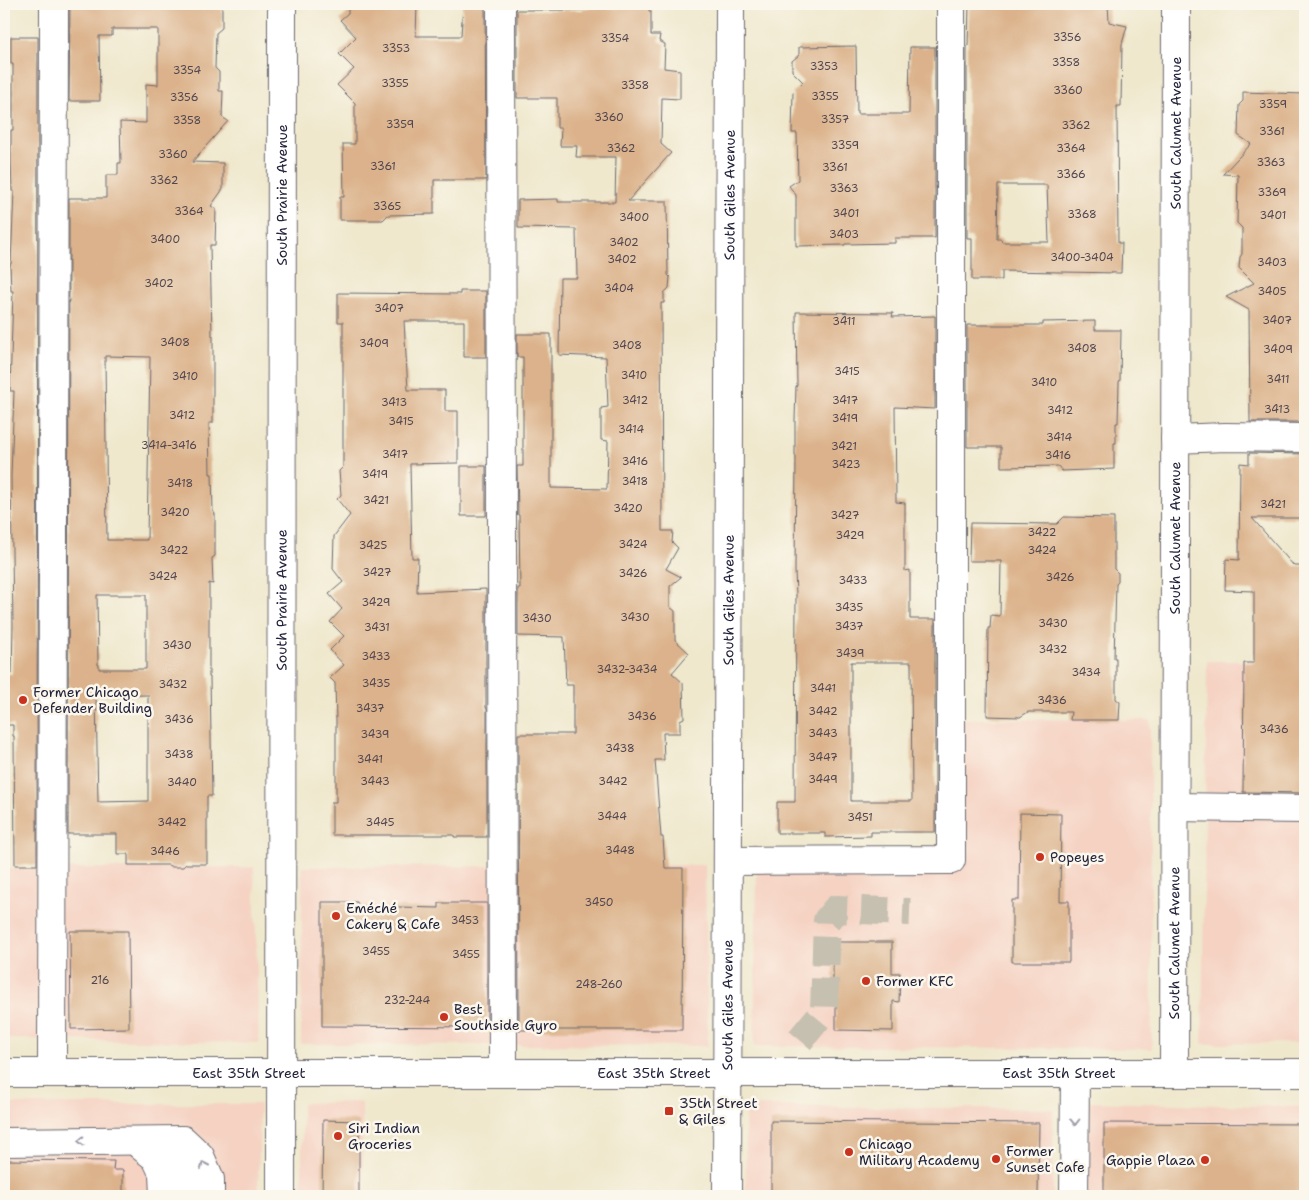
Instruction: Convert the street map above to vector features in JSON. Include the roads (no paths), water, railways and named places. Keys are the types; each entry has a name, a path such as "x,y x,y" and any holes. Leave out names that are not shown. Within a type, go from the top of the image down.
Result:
{"street":[{"path":"52,1073 54,4"},
{"name":"South Prairie Avenue","path":"281,1196 282,4"},
{"path":"501,4 503,1073"},
{"name":"South Giles Avenue","path":"727,1196 730,4"},
{"path":"728,861 951,860 951,4"},
{"name":"South Calumet Avenue","path":"1174,1073 1176,4"},
{"path":"1175,439 1305,438"},
{"path":"1174,807 1305,808"},
{"name":"East 35th Street","path":"4,1073 1305,1073"},
{"path":"1074,1196 1075,1073"},
{"path":"4,1142 129,1143 183,1140 200,1156 210,1179 210,1196"},
{"path":"129,1143 156,1158 163,1173 164,1196"},
{"path":"129,1143 160,1149 176,1157 187,1170 187,1196"}],"tunnel":[{"path":"800,1040 824,1011 827,920 836,909 910,912"}],"place":[{"name":"Former Chicago Defender Building","path":"23,700"},
{"name":"Popeyes","path":"1040,857"},
{"name":"Eméché Cakery & Cafe","path":"336,916"},
{"name":"Former KFC","path":"866,981"},
{"name":"Best Southside Gyro","path":"444,1017"},
{"name":"35th Street & Giles","path":"669,1111"},
{"name":"Siri Indian Groceries","path":"338,1136"},
{"name":"Chicago Military Academy","path":"849,1152"},
{"name":"Former Sunset Cafe","path":"996,1159"},
{"name":"Gappie Plaza","path":"1205,1160"}]}
